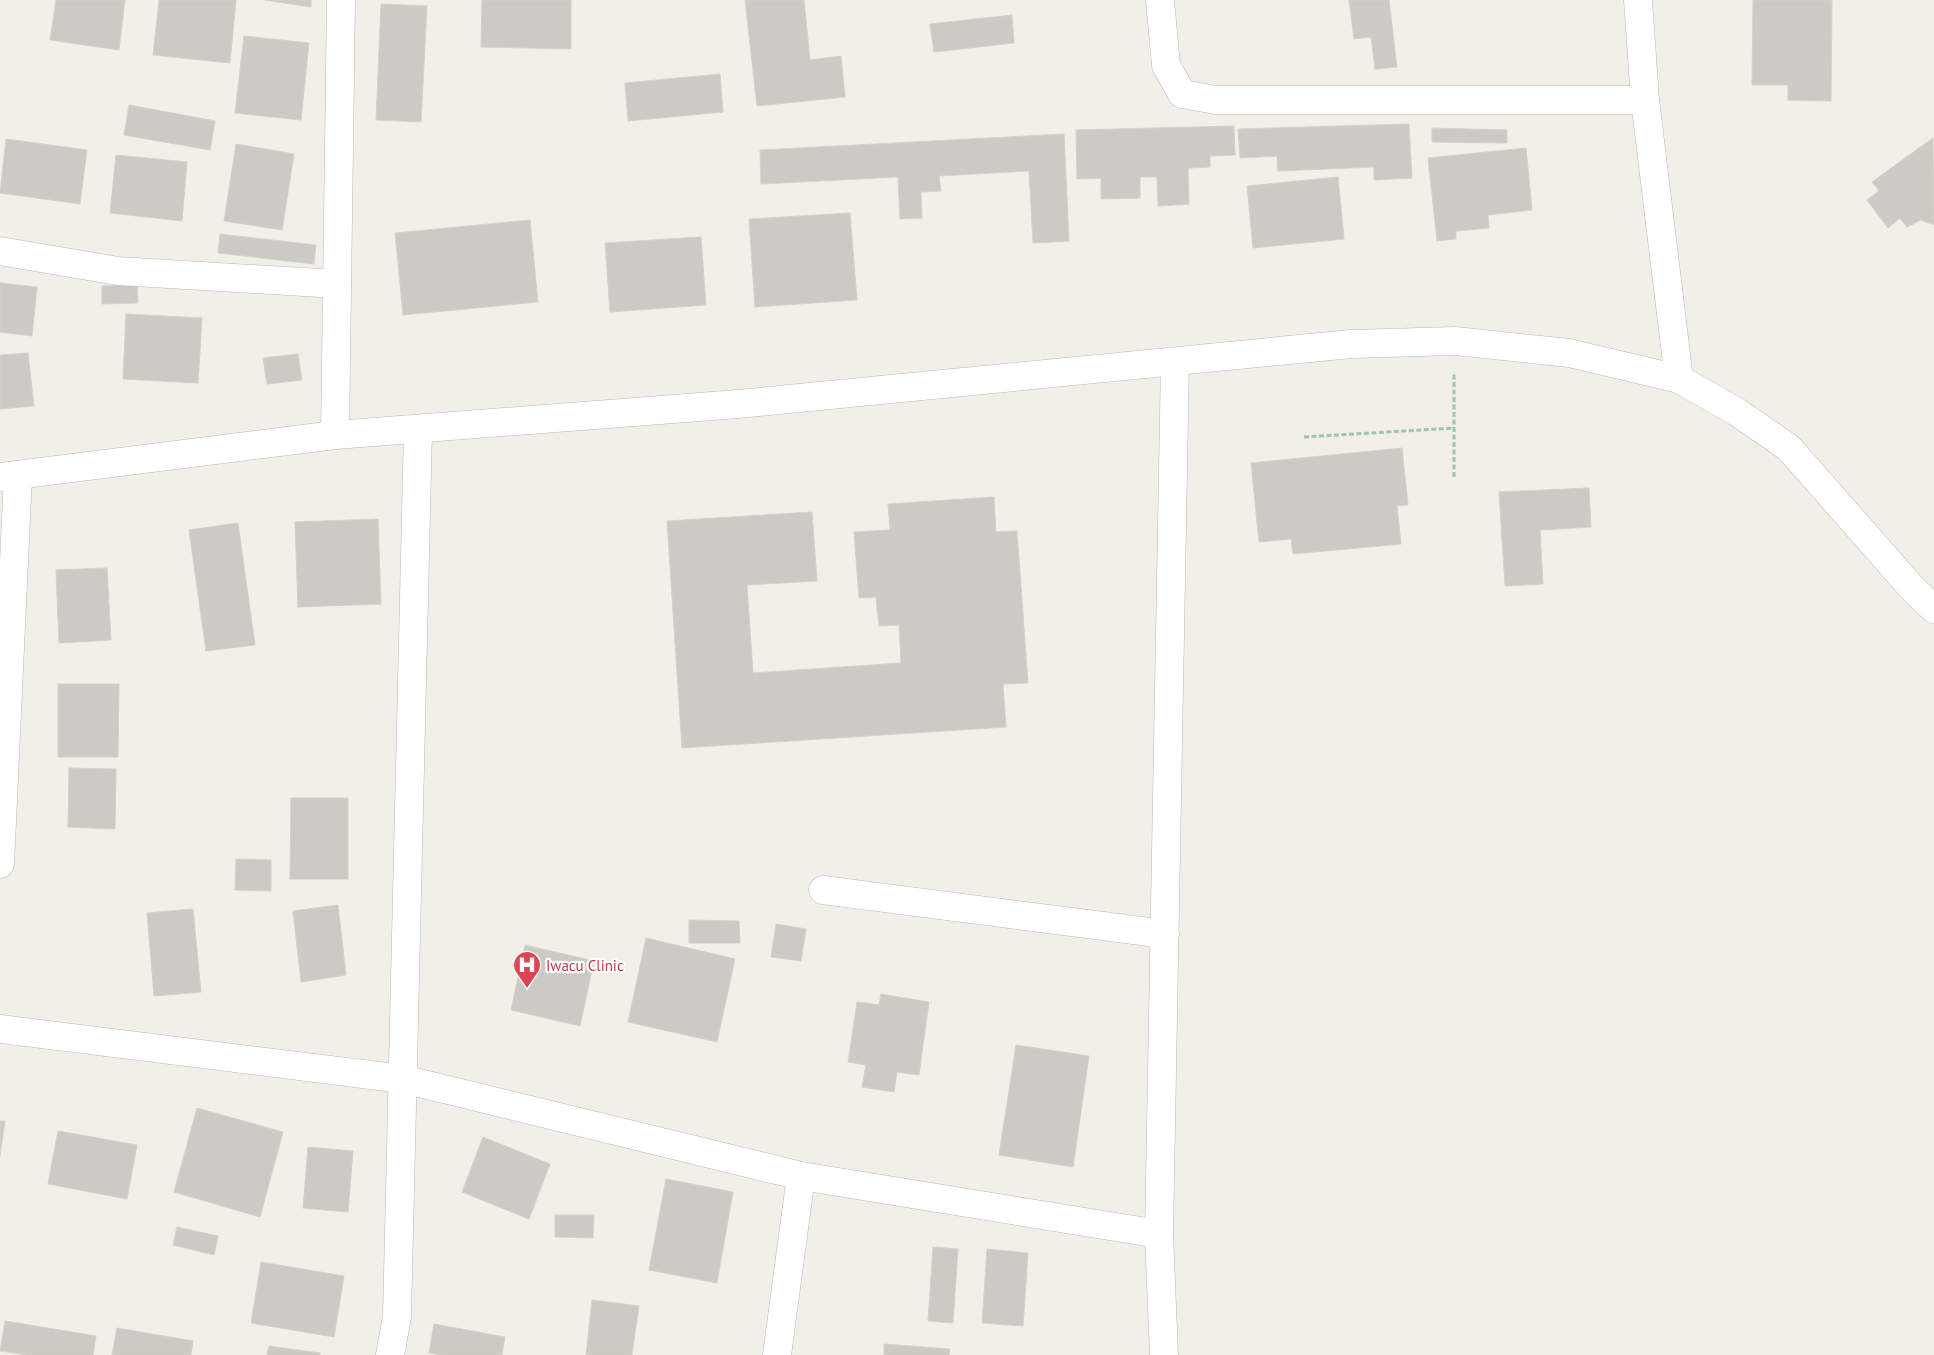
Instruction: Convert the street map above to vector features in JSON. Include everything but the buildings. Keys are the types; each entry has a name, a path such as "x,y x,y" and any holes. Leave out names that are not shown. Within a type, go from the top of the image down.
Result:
{"street":[{"path":"335,435 341,0"},
{"path":"1160,0 1166,65 1182,94 1216,100 1644,100"},
{"path":"1638,0 1644,100 1679,379"},
{"path":"0,251 118,270 337,284"},
{"path":"0,864 9,476 335,435 738,404 1351,344 1455,341 1569,353 1679,379 1737,412 1790,448 1912,588 1934,609"},
{"path":"1164,1355 1159,1234 1175,362"},
{"path":"390,1355 397,1317 418,428"},
{"path":"823,890 1164,934"},
{"path":"0,1029 403,1079 801,1176 1159,1234"},
{"path":"777,1355 801,1176"}],"path":[{"path":"1454,477 1455,341"},
{"path":"1304,437 1454,428"}],"place":[{"name":"Iwacu Clinic","path":"527,989"}]}
